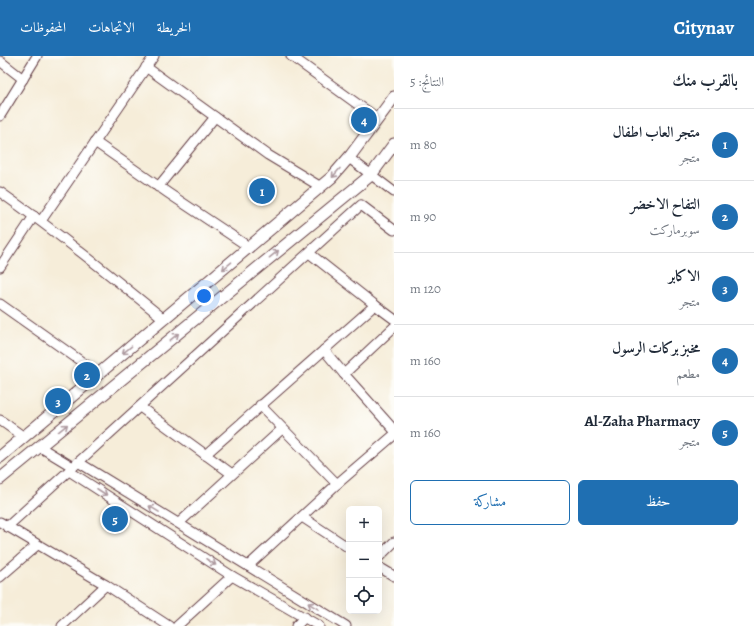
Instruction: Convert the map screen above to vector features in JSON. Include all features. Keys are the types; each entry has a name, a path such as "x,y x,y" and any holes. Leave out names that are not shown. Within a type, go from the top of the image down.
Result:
{"street":[{"path":"0,116 37,56"},
{"path":"0,267 95,142 154,56"},
{"path":"291,56 378,119"},
{"path":"0,61 23,79"},
{"path":"146,67 268,155 321,187"},
{"path":"1,456 332,177 349,158 394,97"},
{"path":"158,187 215,117"},
{"path":"95,142 158,187 249,247"},
{"path":"0,480 371,175 394,144"},
{"path":"349,158 394,192"},
{"path":"0,192 38,218 164,319"},
{"path":"169,626 106,585 3,524 73,467 361,205 394,230"},
{"path":"309,253 374,305 394,319"},
{"path":"0,304 99,374"},
{"path":"205,455 374,305"},
{"path":"344,374 394,327"},
{"path":"324,350 394,430"},
{"path":"260,405 337,484"},
{"path":"140,407 232,474"},
{"path":"0,420 24,437"},
{"path":"179,523 282,429"},
{"path":"248,566 337,484 394,435"},
{"path":"40,447 73,467 179,523 346,626"},
{"path":"73,467 232,576 319,626"},
{"path":"302,517 346,546"},
{"path":"198,554 206,541"},
{"path":"382,554 394,542"},
{"path":"0,577 37,545"},
{"path":"382,568 394,576"},
{"path":"177,626 232,576"},
{"path":"62,626 106,585"},
{"path":"296,626 305,617"}],"place":[{"name":"مخبز بركات الرسول","path":"364,120"},
{"name":"متجر العاب اطفال","path":"262,191"},
{"name":"التفاح الاخضر","path":"87,375"},
{"name":"الاكابر","path":"58,401"},
{"name":"Al-Zaha Pharmacy","path":"115,519"}]}
